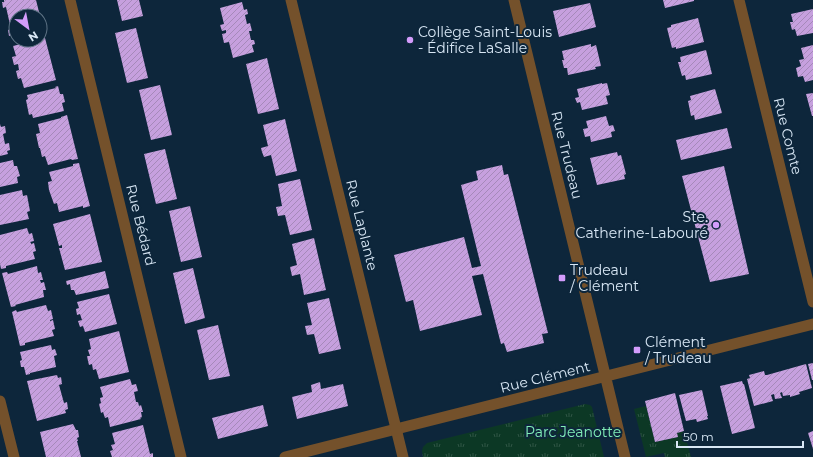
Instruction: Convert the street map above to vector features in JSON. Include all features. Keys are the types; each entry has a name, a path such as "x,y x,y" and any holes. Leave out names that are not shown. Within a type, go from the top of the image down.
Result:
{"street":[{"name":"Rue Bédard","path":"70,0 181,457"},
{"name":"Rue Laplante","path":"291,0 403,457"},
{"name":"Rue Trudeau","path":"514,0 625,457"},
{"name":"Rue Comte","path":"739,0 813,302"},
{"name":"Rue Clément","path":"285,457 813,324"},
{"path":"0,401 14,457"}],"green space":[{"name":"Parc Jeanotte","path":"585,404 592,407 604,457 423,457 423,447 427,443"},
{"path":"646,406 655,442 678,437 677,433 684,431 691,457 665,457 664,453 646,457 634,409"}],"building":[{"path":"4,0 36,0 38,8 8,8 8,16 6,7 3,8 2,2 4,2"},
{"path":"117,0 139,0 143,16 122,21"},
{"path":"663,0 694,0 694,1 665,8"},
{"path":"242,2 244,10 247,9 248,14 245,15 247,24 250,23 252,31 249,31 251,40 254,40 255,44 252,45 254,52 233,58 229,42 224,43 222,34 226,33 226,30 222,31 220,25 224,24 220,8"},
{"path":"590,3 596,27 559,37 553,11"},
{"path":"813,9 813,33 797,36 795,29 792,30 790,22 793,22 791,14"},
{"path":"698,18 704,42 676,49 676,47 672,48 667,28 671,27 671,25"},
{"path":"136,28 148,78 127,83 115,33"},
{"path":"591,44 591,47 596,45 601,66 595,67 596,69 568,75 567,68 564,68 562,60 564,60 562,51"},
{"path":"813,45 813,80 805,82 803,76 798,77 796,68 801,66 799,60 804,59 801,48"},
{"path":"14,48 48,48 56,80 24,88 21,78 18,79 16,71 19,70 18,64 14,65 12,57 16,56"},
{"path":"706,50 712,74 686,80 685,75 682,76 678,62 681,62 680,57"},
{"path":"267,58 279,109 258,114 246,64"},
{"path":"607,83 610,95 606,96 608,104 582,110 580,102 577,103 575,98 579,97 577,89"},
{"path":"160,85 172,135 151,140 139,90"},
{"path":"58,86 60,94 63,94 65,102 62,103 64,111 33,118 32,114 29,115 26,100 28,99 27,95 56,88 55,87"},
{"path":"715,89 722,113 695,120 694,115 691,116 688,101 691,100 690,96"},
{"path":"813,93 813,116 812,116 806,94"},
{"path":"67,115 78,159 71,159 48,165 45,156 42,157 39,148 36,134 40,133 38,124"},
{"path":"606,116 609,126 613,125 615,131 611,132 612,137 591,142 590,136 585,137 583,129 588,128 586,121"},
{"path":"285,119 297,171 276,176 271,155 264,157 262,152 261,148 268,146 263,125"},
{"path":"0,124 1,127 5,126 6,133 3,134 5,144 9,143 10,150 7,151 8,154 0,156"},
{"path":"727,128 732,148 681,160 676,140"},
{"path":"165,149 177,199 156,204 144,154"},
{"path":"617,152 618,156 621,155 626,174 624,175 625,179 597,185 590,158"},
{"path":"13,160 14,166 17,166 20,176 17,177 18,183 0,187 0,163"},
{"path":"79,163 90,206 83,208 83,206 59,212 57,203 54,204 49,190 48,182 52,181 49,172"},
{"path":"502,165 504,175 508,174 548,333 542,334 544,343 507,352 504,343 501,344 483,274 472,276 482,315 420,331 413,300 406,302 394,255 464,237 472,268 481,266 461,185 478,180 476,171"},
{"name":"Ste. Catherine-Labouré","path":"724,166 749,274 710,282 682,176"},
{"path":"300,179 312,230 290,235 285,215 278,216 276,207 282,206 278,184"},
{"path":"22,190 23,196 27,195 30,211 27,212 29,219 0,225 0,195"},
{"path":"190,206 202,257 181,262 169,211"},
{"path":"90,214 102,262 65,270 59,248 62,248 62,245 59,246 53,224"},
{"path":"27,228 29,234 32,233 34,241 30,242 31,244 34,243 36,251 33,252 35,259 6,266 6,268 1,269 0,235"},
{"path":"314,238 326,290 304,295 300,274 292,276 290,267 297,265 292,244"},
{"path":"37,266 38,273 41,272 43,280 40,280 41,283 44,282 46,290 43,290 44,297 11,307 2,273 7,272 8,274"},
{"path":"193,268 205,318 185,324 173,273"},
{"path":"105,271 109,288 76,295 74,290 71,290 70,284 67,285 66,281"},
{"path":"109,294 117,324 85,332 83,326 80,327 78,321 82,320 80,314 77,315 76,309 79,308 77,302"},
{"path":"329,298 341,349 319,354 314,334 307,335 305,326 312,325 307,303"},
{"path":"46,305 48,311 51,310 53,319 50,321 53,320 55,329 52,330 54,336 25,343 25,345 20,346 12,312"},
{"path":"218,325 230,376 209,380 197,330"},
{"path":"119,331 129,372 99,379 96,369 93,370 92,364 89,365 88,361 87,356 90,356 88,350 91,349 89,339"},
{"path":"51,345 52,350 55,349 57,355 54,356 56,367 26,375 24,367 21,367 20,361 22,360 20,352"},
{"path":"813,363 813,380 812,380 808,364"},
{"path":"806,364 812,388 799,392 800,394 790,397 790,395 783,396 782,392 780,393 782,398 775,399 774,394 771,395 773,401 754,406 747,379 750,378 749,375 764,371 765,375 767,375"},
{"path":"57,375 58,378 61,377 62,384 59,385 64,403 67,402 68,409 65,410 66,413 37,421 27,381"},
{"path":"130,379 132,385 136,384 138,391 134,392 136,402 138,402 139,406 141,405 143,412 141,412 142,417 140,418 141,419 110,427 108,417 105,418 103,412 101,413 99,404 101,403 100,398 103,397 100,387"},
{"path":"742,381 755,428 732,434 720,386"},
{"path":"320,382 321,389 343,384 348,406 297,419 292,397 312,392 311,385"},
{"path":"702,390 708,419 697,422 696,419 686,421 679,395"},
{"path":"675,393 684,431 677,433 678,437 655,442 645,401"},
{"path":"263,405 268,426 218,439 212,418"},
{"path":"73,424 76,430 78,430 79,437 77,438 77,441 81,457 46,457 40,432"},
{"path":"143,425 150,454 153,453 153,457 112,457 110,451 113,450 111,445 115,444 112,433"},
{"path":"813,431 813,449 808,433"}],"place":[{"name":"Collège Saint-Louis - Édifice LaSalle","path":"410,40"},
{"name":"Ste. Catherine-Labouré","path":"716,225"},
{"name":"Trudeau / Clément","path":"562,278"},
{"name":"Clément / Trudeau","path":"637,350"}]}
